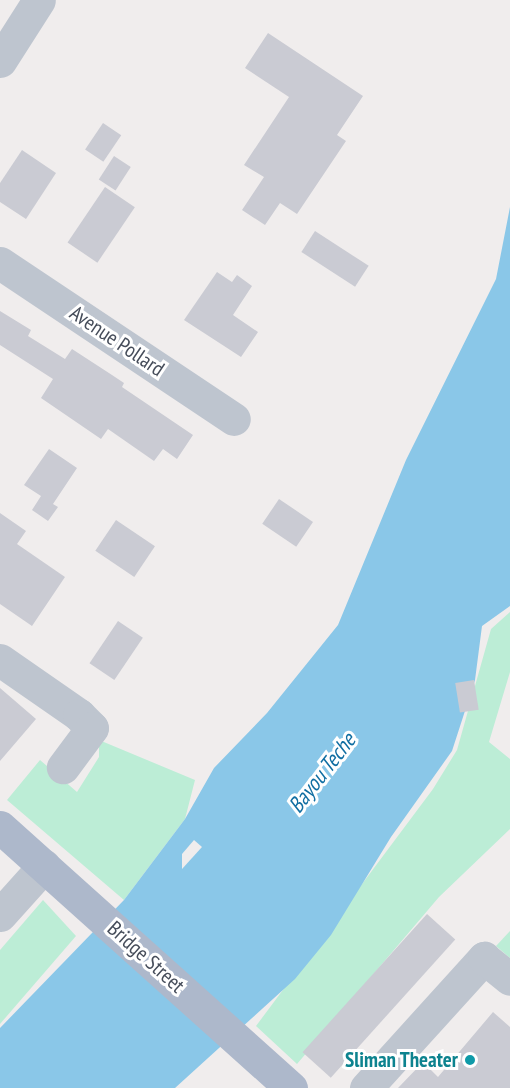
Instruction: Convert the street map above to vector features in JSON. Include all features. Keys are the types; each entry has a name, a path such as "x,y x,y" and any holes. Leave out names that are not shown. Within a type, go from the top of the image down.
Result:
{"main road":[{"name":"Bridge Street","path":"0,827 291,1088"}],"street":[{"path":"1,58 39,0"},
{"name":"Avenue Pollard","path":"0,263 234,419"},
{"path":"0,660 79,715 92,728 63,767"},
{"path":"0,915 44,867"},
{"path":"366,1088 484,958 510,979"}],"green space":[{"path":"510,612 510,672 489,742 510,759 510,829 439,897 297,1064 256,1026 433,789 457,750 491,629"},
{"path":"99,740 195,780 185,819 124,900 7,800 40,760 77,792 99,757"},
{"path":"43,900 76,936 0,1024 0,950"},
{"path":"510,931 510,958 496,946"}],"water":[{"name":"Bayou Teche","path":"510,207 510,606 482,626 475,680 452,751 391,837 331,935 295,979 175,1088 0,1088 0,1028 124,900 185,819 214,768 267,713 338,625 406,460 496,279"}],"pier":[{"path":"194,840 202,847 182,869 182,854"}],"building":[{"path":"268,33 363,96 337,135 346,141 297,214 280,203 265,225 242,210 264,177 244,165 289,97 245,68"},
{"path":"103,123 121,135 103,162 85,150"},
{"path":"22,150 56,173 26,219 0,202 0,183"},
{"path":"114,156 131,167 116,190 99,179"},
{"path":"105,187 135,207 97,263 68,243"},
{"path":"315,231 369,266 355,287 301,252"},
{"path":"217,272 232,282 237,275 252,286 233,315 258,332 241,357 184,320"},
{"path":"0,311 31,330 28,336 65,359 72,349 124,383 122,387 193,435 177,459 163,449 154,461 108,429 101,439 41,398 53,379 0,345"},
{"path":"49,449 77,468 53,504 58,507 48,521 32,510 41,496 24,485"},
{"path":"279,499 313,522 296,547 262,524"},
{"path":"0,513 26,531 17,544 65,577 32,626 0,604"},
{"path":"116,520 155,546 134,577 95,551"},
{"path":"118,621 143,638 114,680 89,663"},
{"path":"474,680 479,710 460,713 455,683"},
{"path":"0,688 36,719 0,761"},
{"path":"427,914 455,939 331,1078 303,1052"},
{"path":"493,1012 510,1027 510,1088 398,1088 423,1062 438,1077"}],"place":[{"name":"Sliman Theater","path":"470,1060"}]}
